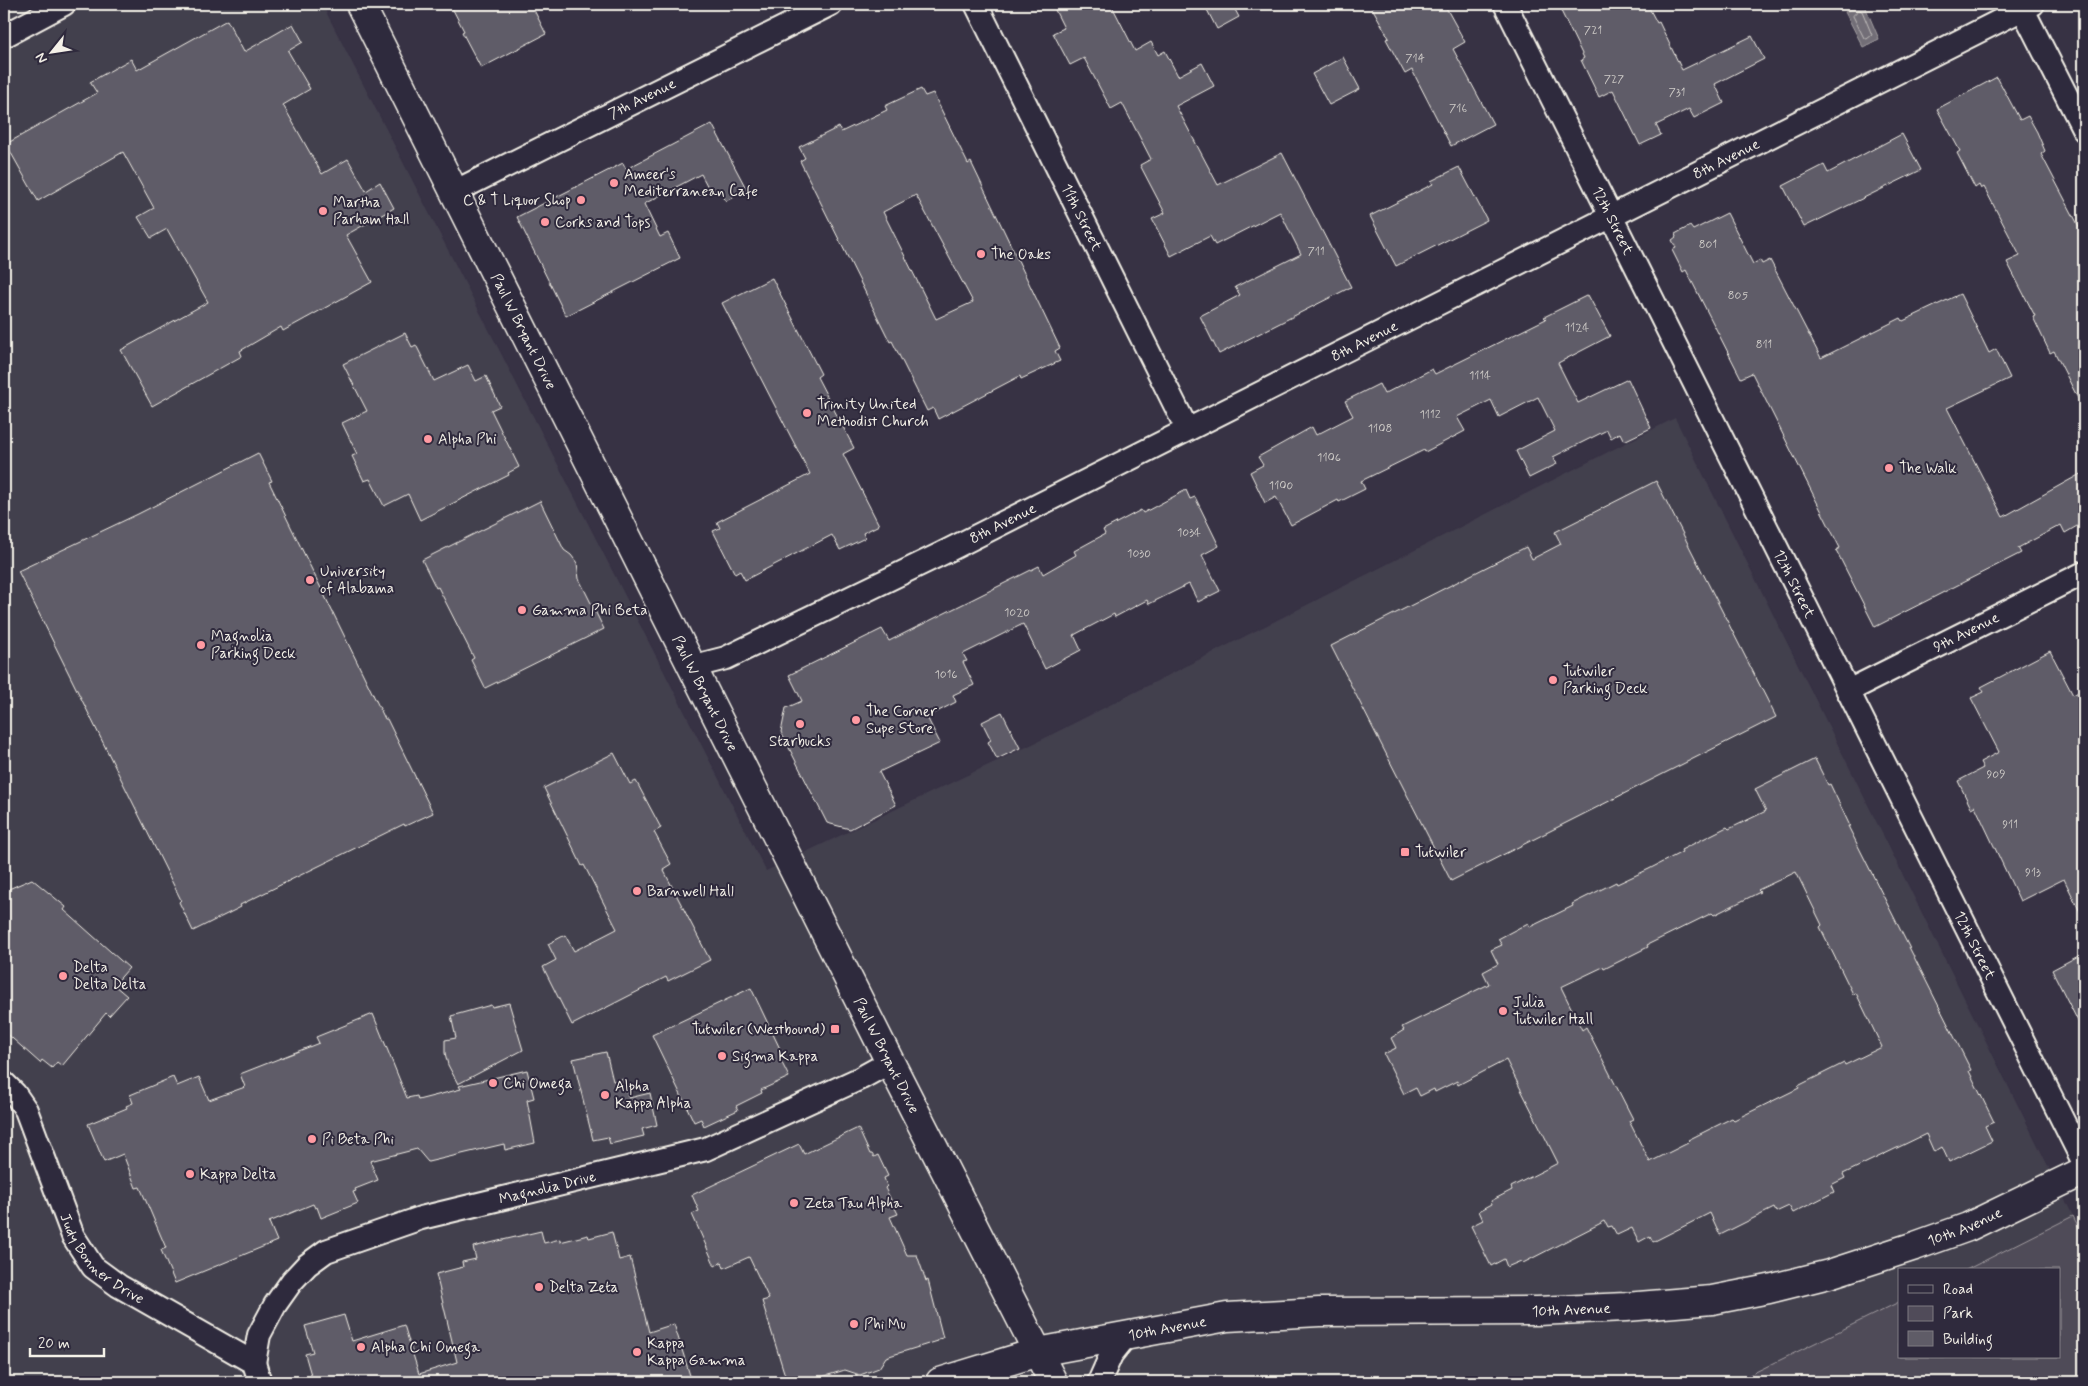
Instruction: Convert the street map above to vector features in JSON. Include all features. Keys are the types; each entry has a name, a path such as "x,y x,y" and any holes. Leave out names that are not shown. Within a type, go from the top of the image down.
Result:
{"main road":[{"name":"Paul W Bryant Drive","path":"360,4 691,667 1053,1382"},
{"name":"10th Avenue","path":"940,1382 1038,1352 1227,1317 1319,1312 1537,1311 1706,1301 1769,1289 1829,1274 1915,1246 1968,1227 2084,1171"}],"street":[{"path":"4,36 64,4"},
{"name":"7th Avenue","path":"454,192 831,4"},
{"name":"11th Street","path":"976,4 1187,430"},
{"name":"12th Street","path":"1505,4 2084,1163"},
{"path":"2025,5 2084,130"},
{"name":"8th Avenue","path":"691,667 726,658 941,554 1610,217 2025,5"},
{"name":"9th Avenue","path":"1848,691 2084,573"},
{"name":"Magnolia Drive","path":"257,1373 260,1335 275,1305 292,1281 307,1265 326,1252 421,1218 706,1150 861,1078 890,1062"},
{"name":"Judy Bonner Drive","path":"4,1083 15,1094 26,1110 73,1236 93,1267 119,1286 257,1373"},
{"path":"1099,1382 1111,1355 1127,1335"}],"shaded area":[{"name":"University of Alabama","path":"4,4 322,4 766,871 1039,741 1675,418 2073,1216 1970,1268 1898,1268 1898,1302 1735,1382 4,1382"}],"green space":[{"path":"2073,1216 2084,1238 2084,1382 1735,1382 1898,1302 1898,1358 2060,1358 2060,1268 1970,1268"}],"water":[{"path":"1864,4 1879,39 1863,47 1845,12"}],"building":[{"path":"450,4 531,4 546,34 481,68"},
{"path":"1052,4 1111,4 1135,51 1151,42 1158,55 1165,51 1178,76 1202,63 1214,86 1176,106 1218,185 1282,153 1351,287 1219,354 1200,316 1240,295 1235,287 1301,254 1280,212 1215,245 1210,236 1171,256 1152,219 1165,213 1140,165 1151,159 1122,103 1111,109 1084,58 1070,65 1053,33 1064,28"},
{"path":"1204,4 1232,4 1239,17 1217,29"},
{"path":"1370,4 1444,4 1465,42 1453,49 1493,124 1451,146 1412,70 1405,74 1386,39 1389,38"},
{"path":"1575,4 1647,4 1657,23 1659,22 1682,70 1752,36 1764,59 1715,84 1724,103 1694,118 1689,109 1656,125 1661,135 1640,145 1613,90 1599,97 1581,60 1584,58 1561,11"},
{"name":"Martha Parham Hall","path":"227,20 244,52 293,24 303,42 288,51 310,89 283,105 322,174 348,159 366,191 380,182 394,208 346,235 372,282 283,331 281,327 240,351 242,356 152,406 121,350 208,302 167,229 151,238 138,217 154,208 123,152 38,201 6,144 97,93 90,82 131,59 137,70"},
{"path":"1343,57 1360,89 1329,105 1312,74"},
{"path":"1997,77 2020,120 2028,116 2037,132 2045,151 2041,154 2084,236 2084,410 2054,351 2050,353 2033,317 2035,316 2007,262 2020,256 1984,187 1981,189 1979,185 1975,188 1957,153 1960,151 1937,109"},
{"name":"The Oaks","path":"921,89 925,96 933,93 968,164 971,162 1060,348 1055,351 1060,361 1021,379 1020,376 938,419 933,408 927,411 892,341 890,342 800,161 805,158 799,147 839,127 841,132 887,110 885,106","holes":["916,195 973,302 936,319 883,212"]},
{"path":"712,124 747,190 726,201 719,189 711,193 701,174 644,204 660,237 668,233 680,258 566,316 517,217 623,163 626,169"},
{"path":"1902,134 1921,170 1804,227 1783,186 1824,165 1828,173"},
{"path":"1459,167 1487,220 1396,266 1370,216 1433,184 1431,181"},
{"name":"The Walk","path":"1727,213 1753,264 1760,260 1762,264 1770,260 1821,358 1901,318 1903,321 1960,294 1989,353 1996,349 2010,378 1947,408 2003,517 2084,472 2084,522 2065,533 2061,525 2018,548 2021,553 1875,627 1836,550 1840,548 1752,373 1741,378 1686,270 1683,272 1672,250 1676,248 1672,240 1676,237 1675,234 1690,226 1693,230"},
{"name":"Trinity United Methodist Church","path":"772,278 821,374 817,377 854,448 843,454 879,525 863,533 865,538 840,550 832,535 745,580 740,571 735,574 713,531 720,528 717,522 810,474 722,303"},
{"path":"1588,295 1610,336 1558,363 1578,403 1628,379 1651,428 1624,441 1620,433 1611,438 1607,430 1553,457 1557,464 1529,478 1516,451 1555,431 1538,397 1499,417 1491,400 1457,417 1465,431 1425,452 1424,450 1361,481 1365,489 1339,502 1338,500 1291,525 1276,497 1265,503 1250,472 1263,465 1258,457 1312,427 1316,435 1353,416 1345,401 1379,384 1384,394 1432,369 1435,374 1546,319 1544,317"},
{"name":"Alpha Phi","path":"405,333 412,347 416,345 434,381 468,365 476,381 486,376 500,406 491,410 519,467 508,473 509,475 420,520 408,494 384,506 370,479 364,481 352,456 357,454 342,423 367,411 343,364"},
{"name":"Magnolia Parking Deck","path":"258,453 272,481 269,482 433,813 405,826 404,824 240,905 241,907 193,931 179,902 181,900 18,571 138,514"},
{"name":"Tutwiler Parking Deck","path":"1656,481 1776,717 1451,881 1331,646 1526,547 1532,559 1561,544 1555,532"},
{"path":"1186,490 1190,499 1195,497 1219,546 1202,555 1220,591 1198,602 1189,584 1149,604 1147,600 1115,617 1114,614 1074,635 1081,650 1045,669 1023,624 963,654 967,661 963,662 974,685 953,695 956,702 927,717 940,743 879,772 896,805 850,829 827,823 781,732 786,708 802,701 789,675 882,629 889,641 1039,566 1043,574 1076,555 1074,551 1105,534 1103,530 1141,510 1143,513"},
{"name":"Gamma Phi Beta","path":"540,501 564,550 577,563 579,579 604,629 485,688 471,660 474,658 422,560"},
{"path":"2050,651 2073,695 2084,689 2084,920 2064,879 2020,901 1975,806 1971,808 1958,781 1983,768 1980,762 1999,752 1971,698 1984,692 1981,687"},
{"path":"1002,712 1020,748 997,759 988,742 991,740 982,722"},
{"name":"Barnwell Hall","path":"614,753 630,784 636,781 661,828 654,832 671,864 663,869 710,960 668,981 666,977 572,1025 543,967 556,960 548,944 565,935 574,951 617,929 584,865 582,866 544,788"},
{"name":"Julia Tutwiler Hall","path":"1815,759 1828,785 1830,784 1850,826 1848,826 1971,1070 1969,1071 1994,1122 1985,1126 1992,1141 1949,1162 1942,1147 1934,1152 1926,1134 1843,1174 1845,1178 1831,1185 1834,1192 1793,1213 1789,1206 1776,1212 1774,1208 1720,1235 1710,1213 1653,1242 1650,1236 1639,1242 1632,1228 1617,1235 1612,1226 1608,1227 1605,1221 1523,1263 1521,1261 1507,1267 1504,1259 1491,1266 1471,1226 1483,1220 1479,1211 1492,1204 1491,1201 1512,1190 1511,1187 1558,1163 1506,1060 1458,1085 1457,1081 1435,1092 1434,1089 1420,1096 1416,1088 1404,1094 1384,1054 1396,1048 1391,1038 1404,1030 1402,1027 1489,984 1483,972 1498,964 1491,950 1502,945 1498,939 1528,923 1530,927 1616,882 1617,884 1649,869 1682,852 1681,850 1727,827 1729,829 1766,811 1755,789","holes":["1796,872 1822,925 1820,927 1853,994 1856,993 1882,1047 1845,1065 1844,1063 1734,1120 1732,1118 1650,1162 1629,1121 1633,1119 1586,1027 1582,1030 1561,987 1603,967 1604,969 1648,947 1647,945 1712,913 1714,915 1760,892 1758,890"]},
{"name":"Delta Delta Delta","path":"32,879 66,907 64,910 129,968 114,985 127,996 109,1016 106,1013 62,1066 57,1062 52,1068 42,1060 40,1063 4,1031 4,891"},
{"path":"2084,953 2084,1033 2052,970"},
{"name":"Sigma Kappa","path":"751,988 783,1055 779,1057 789,1077 761,1090 762,1093 736,1106 738,1110 704,1126 701,1119 694,1122 652,1035"},
{"path":"509,1003 523,1050 458,1084 448,1065 445,1053 445,1040 456,1038 451,1016 491,1005 492,1007"},
{"path":"373,1014 407,1098 417,1096 418,1100 461,1089 459,1086 527,1070 534,1098 527,1100 535,1143 505,1150 504,1144 428,1162 417,1149 370,1161 378,1180 355,1189 356,1191 353,1192 358,1203 321,1218 317,1207 315,1208 313,1204 269,1222 277,1241 175,1283 161,1250 166,1248 140,1187 136,1188 123,1154 104,1162 88,1124 127,1108 126,1106 133,1103 130,1095 173,1077 177,1086 199,1077 209,1100 245,1087 240,1074 319,1043 316,1037"},
{"name":"Alpha Kappa Alpha","path":"606,1052 613,1081 625,1079 629,1098 650,1093 657,1125 642,1129 644,1136 610,1144 608,1137 593,1140 573,1059"},
{"path":"858,1128 870,1154 874,1157 878,1155 888,1176 884,1178 887,1186 885,1188 898,1214 890,1217 907,1255 917,1255 926,1281 928,1280 943,1338 886,1357 879,1368 860,1375 845,1370 805,1382 787,1382 762,1301 769,1299 749,1257 724,1268 722,1262 715,1266 692,1214 699,1211 692,1195 799,1144 804,1154"},
{"path":"541,1231 544,1243 560,1239 560,1242 588,1235 589,1238 612,1232 619,1260 630,1257 649,1332 674,1324 692,1382 313,1382 305,1354 313,1352 305,1326 344,1315 352,1341 404,1325 419,1374 457,1362 436,1274 463,1267 462,1262 476,1259 473,1247"}],"place":[{"name":"Ameer's Mediterranean Cafe","path":"614,183"},
{"name":"C & T Liquor Shop","path":"581,200"},
{"name":"Martha Parham Hall","path":"323,211"},
{"name":"Corks and Tops","path":"545,222"},
{"name":"The Oaks","path":"981,254"},
{"name":"Trinity United Methodist Church","path":"807,413"},
{"name":"Alpha Phi","path":"428,439"},
{"name":"The Walk","path":"1889,468"},
{"name":"University of Alabama","path":"310,580"},
{"name":"Gamma Phi Beta","path":"522,610"},
{"name":"Magnolia Parking Deck","path":"201,645"},
{"name":"Tutwiler Parking Deck","path":"1553,680"},
{"name":"The Corner Supe Store","path":"856,720"},
{"name":"Starbucks","path":"800,724"},
{"name":"Tutwiler","path":"1405,852"},
{"name":"Barnwell Hall","path":"637,891"},
{"name":"Delta Delta Delta","path":"63,976"},
{"name":"Julia Tutwiler Hall","path":"1503,1011"},
{"name":"Tutwiler (Westbound)","path":"835,1029"},
{"name":"Sigma Kappa","path":"722,1056"},
{"name":"Chi Omega","path":"493,1083"},
{"name":"Alpha Kappa Alpha","path":"605,1095"},
{"name":"Pi Beta Phi","path":"312,1139"},
{"name":"Kappa Delta","path":"190,1174"},
{"name":"Zeta Tau Alpha","path":"794,1203"},
{"name":"Delta Zeta","path":"539,1287"},
{"name":"Phi Mu","path":"854,1324"},
{"name":"Alpha Chi Omega","path":"361,1347"},
{"name":"Kappa Kappa Gamma","path":"637,1352"}]}
